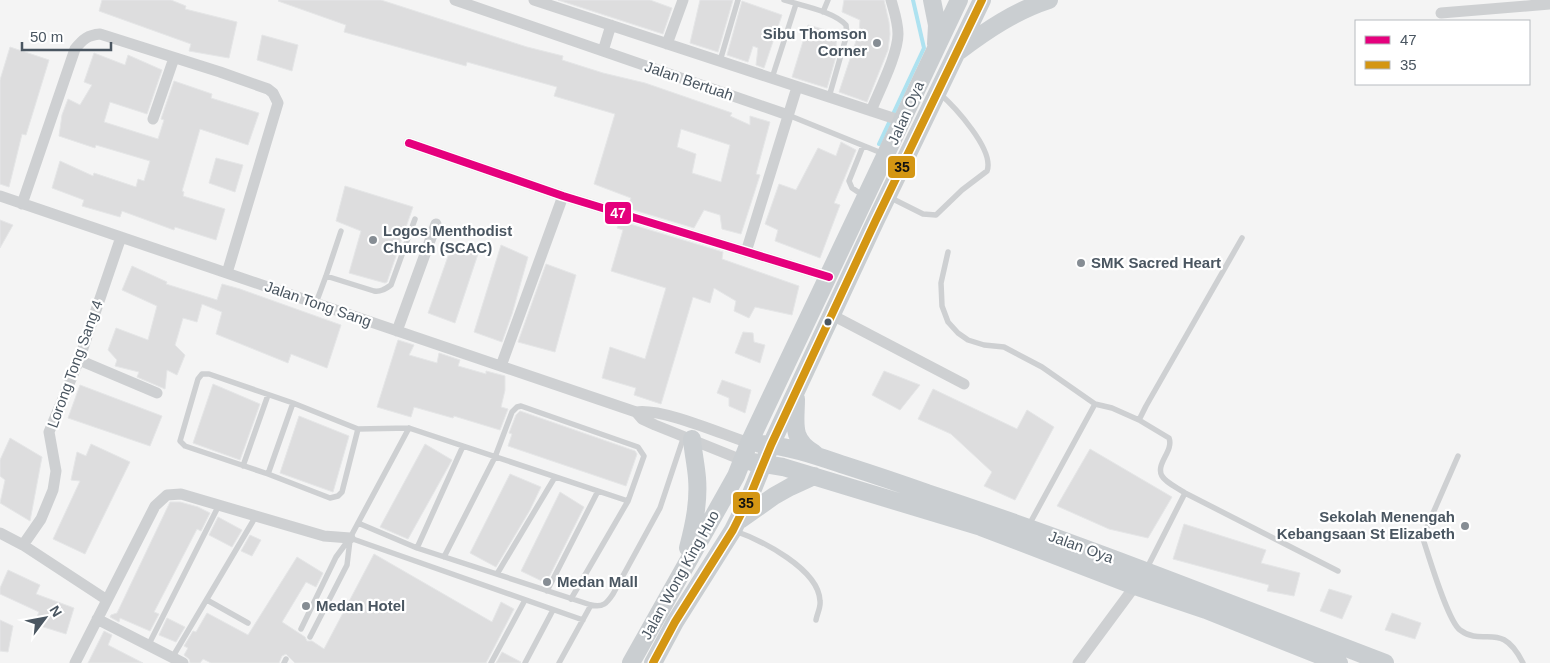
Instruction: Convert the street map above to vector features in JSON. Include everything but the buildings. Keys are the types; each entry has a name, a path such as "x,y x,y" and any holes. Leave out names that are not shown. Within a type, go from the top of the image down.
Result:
{"main road":[{"path":"932,0 937,25 936,47"},
{"name":"Jalan Oya","path":"959,0 936,47 893,118 887,156 742,460 783,467 981,527 1135,586 1206,610 1339,663"},
{"name":"Jalan Oya","path":"764,464 832,314 982,0"},
{"path":"955,55 991,27 1013,15 1049,0"},
{"path":"797,391 796,432 798,438 807,449 828,460"},
{"path":"682,570 695,520 696,507 697,479 688,438"},
{"name":"Jalan Oya","path":"750,443 771,445 828,460 1028,527 1146,570 1212,598 1385,663"},
{"name":"Jalan Wong King Huo","path":"631,663 736,476 742,460"},
{"name":"Jalan Wong King Huo","path":"653,663 675,622 735,526 764,464"},
{"path":"735,526 790,487 814,476"}],"street":[{"name":"Jalan Bertuah","path":"455,0 788,115"},
{"path":"534,0 559,4 611,26 893,118"},
{"path":"667,44 682,0"},
{"path":"871,111 894,54 898,36 891,0"},
{"path":"1441,13 1550,4"},
{"path":"603,51 611,26"},
{"path":"22,204 76,49 90,35 100,34 220,72 268,89 273,93 278,102 227,273"},
{"path":"153,119 174,58"},
{"path":"746,252 798,87"},
{"path":"409,143 563,196 829,277"},
{"name":"Jalan Tong Sang","path":"0,196 636,412 646,410 666,415 750,443"},
{"path":"501,366 563,196"},
{"path":"398,331 436,224"},
{"name":"Lorong Tong Sang 4","path":"22,545 41,519 53,490 56,471 49,432 79,360 121,238"},
{"path":"832,314 964,384"},
{"path":"79,360 156,393"},
{"name":"Jalan Tong Sang","path":"636,412 642,419 742,460"},
{"path":"75,663 155,506 162,498 173,494 181,494 324,536 350,538"},
{"path":"0,533 22,545 107,600"},
{"path":"1078,663 1135,586"},
{"path":"97,620 178,660"}],"lane":[{"path":"720,61 738,0"},
{"path":"784,0 824,12 842,21 847,29 829,97"},
{"path":"824,12 828,0"},
{"path":"772,78 796,4"},
{"path":"888,197 924,214 936,215 962,190 987,171 989,161 970,126 956,107 938,91"},
{"path":"788,115 887,156"},
{"path":"863,146 850,181 852,188 866,197"},
{"path":"326,276 374,291 379,292 386,289 391,285 415,219"},
{"path":"316,303 341,231"},
{"path":"1140,420 1146,406 1242,238"},
{"path":"948,252 941,283 942,306 948,322 958,333 968,340 984,345 1004,347 1042,367 1095,404 1112,408 1140,420 1168,438 1170,442 1160,471 1162,477 1185,493 1338,571"},
{"path":"358,429 342,492 338,496 330,498 268,474 185,446 180,441 198,379 202,374 209,374 293,403 358,429 409,428 628,501"},
{"path":"243,466 268,395"},
{"path":"268,474 293,403"},
{"path":"1028,527 1095,404"},
{"path":"444,557 495,457 512,412 521,406 638,447 643,453 644,459 628,501 570,598"},
{"path":"301,629 336,557 350,538 409,428"},
{"path":"358,523 417,548 444,557 591,605 604,605 608,603 660,508 688,438"},
{"path":"417,548 462,446"},
{"path":"1458,456 1423,536 1424,542 1453,623 1465,634 1501,638 1513,646 1523,663"},
{"path":"497,574 555,477"},
{"path":"547,590 598,491"},
{"path":"1146,570 1185,493"},
{"path":"148,646 220,505"},
{"path":"178,660 207,600 256,516"},
{"path":"735,526 802,569 816,584 820,601 816,620"},
{"path":"350,538 583,620"},
{"path":"310,637 346,565 350,538"},
{"path":"207,600 248,623"},
{"path":"491,663 525,600"},
{"path":"559,663 591,605"},
{"path":"525,663 553,610"}],"waterway":[{"path":"879,144 924,48 913,0"}],"transit line":[{"name":"35","path":"653,663 675,622 733,530 750,496 771,445 875,222 982,0"},
{"name":"47","path":"409,143 563,196 829,277"}],"place":[{"name":"Sibu Thomson Corner","path":"877,43"},
{"name":"Logos Menthodist Church (SCAC)","path":"373,240"},
{"name":"SMK Sacred Heart","path":"1081,263"},
{"name":"Sekolah Menengah Kebangsaan St Elizabeth","path":"1465,526"},
{"name":"Medan Mall","path":"547,582"},
{"name":"Medan Hotel","path":"306,606"}]}
